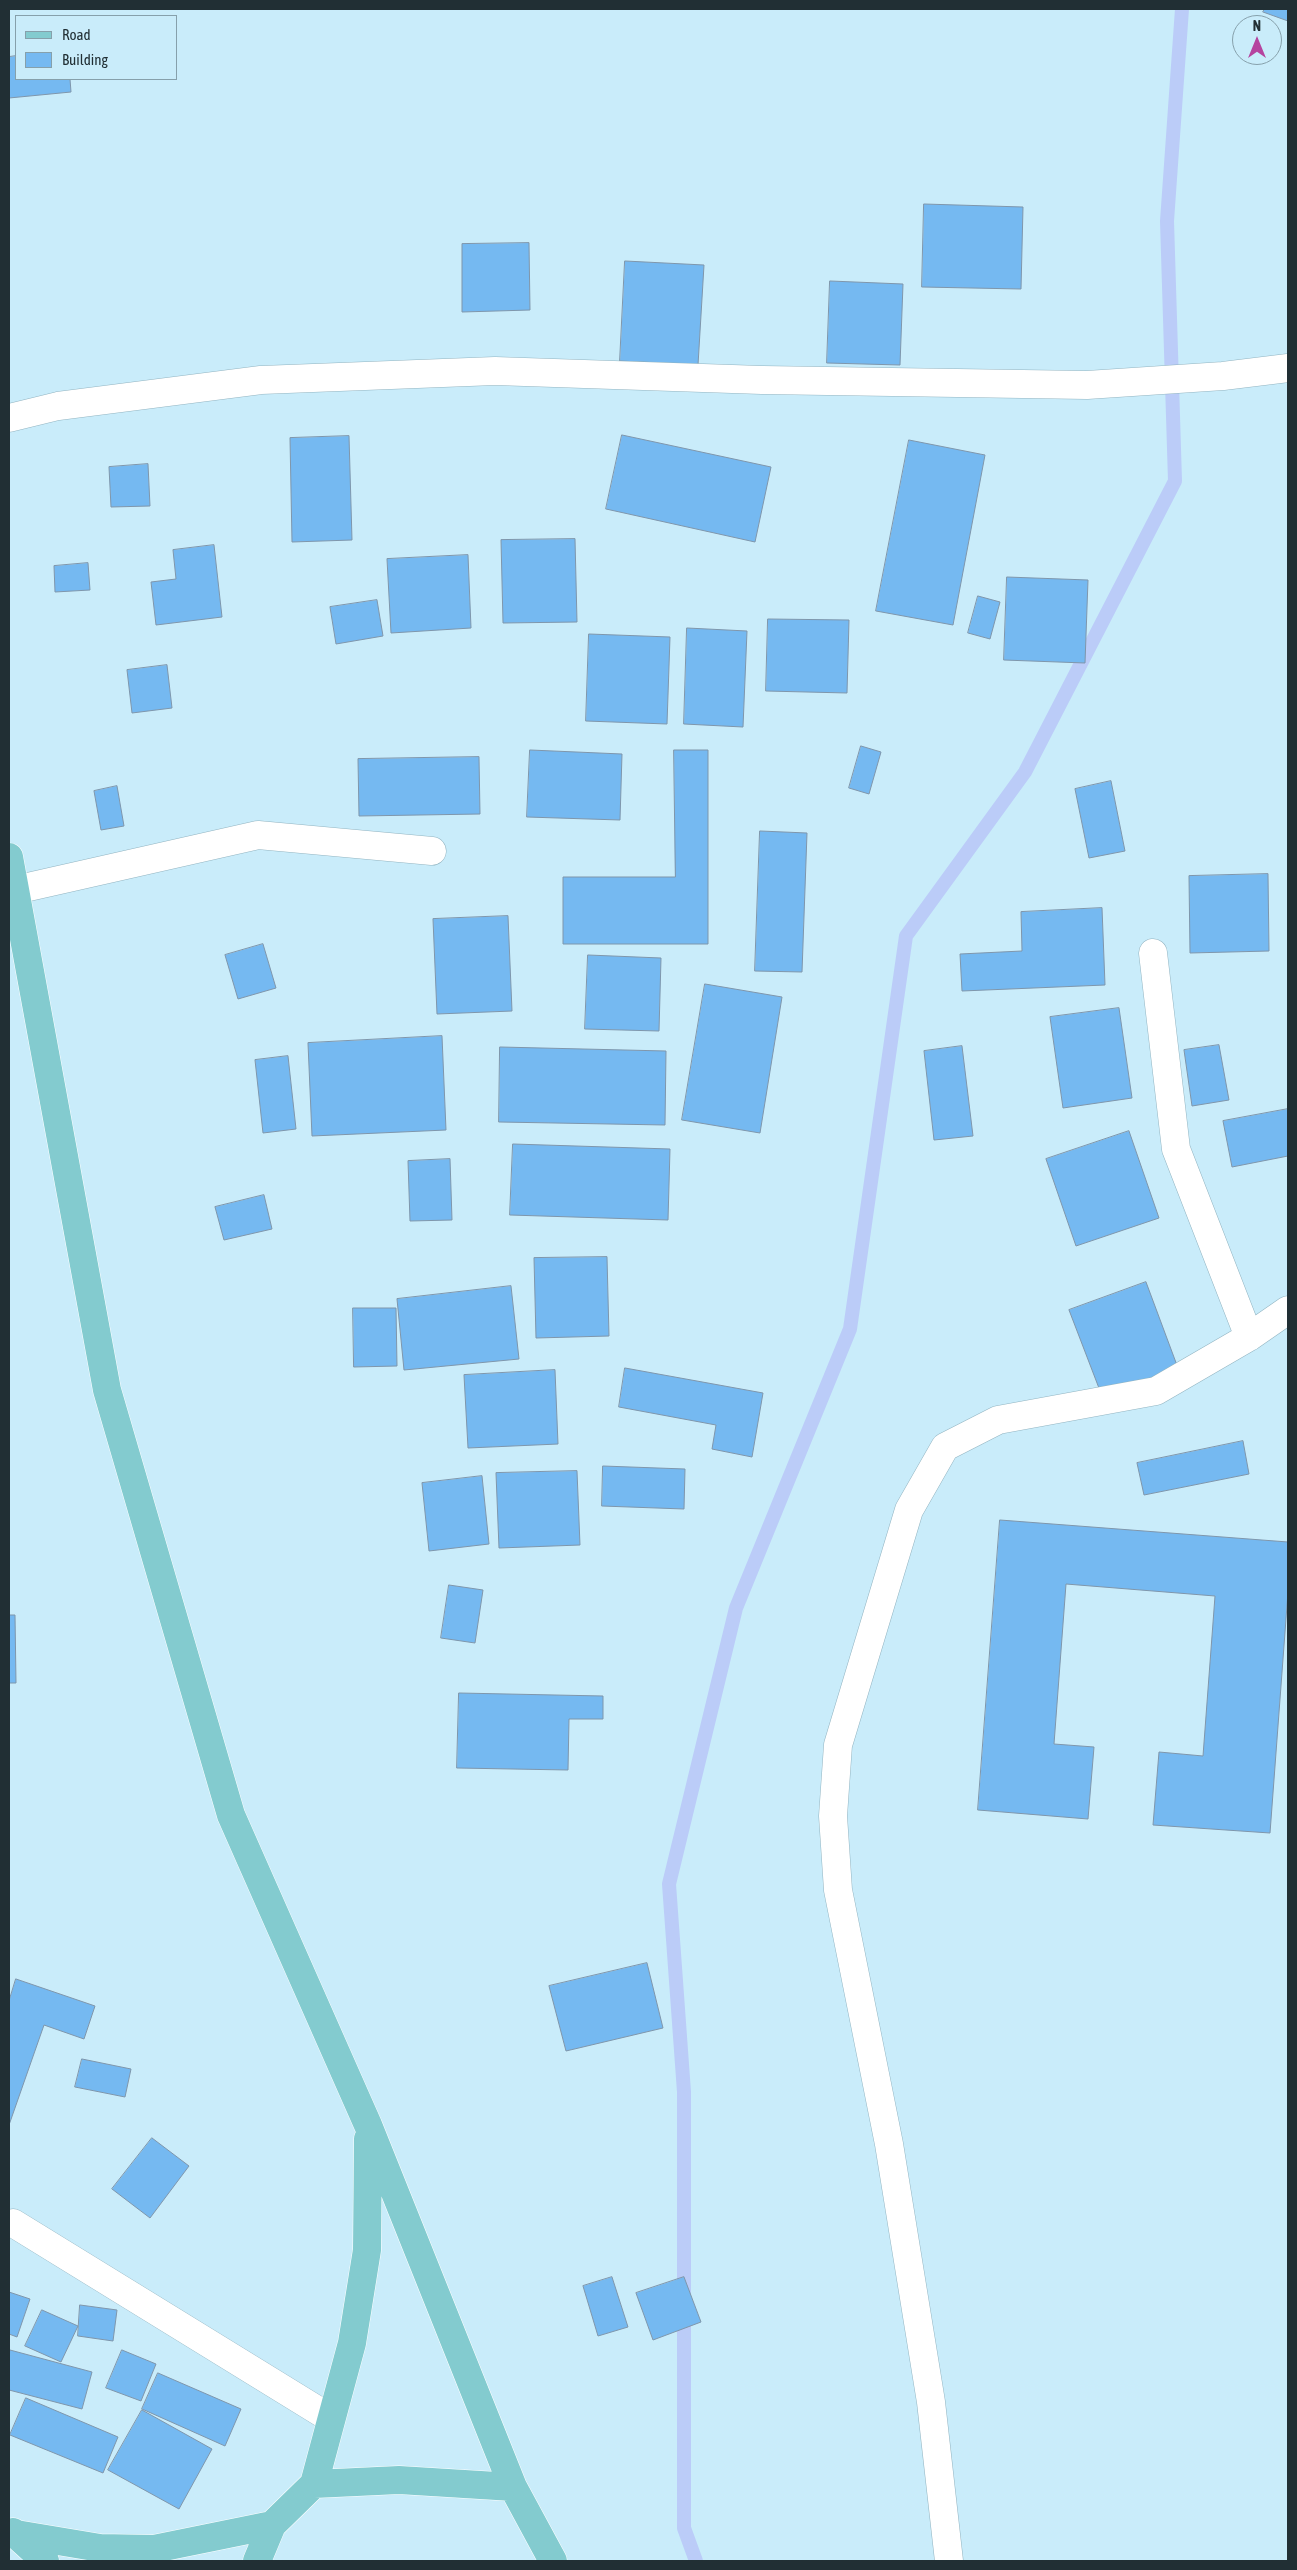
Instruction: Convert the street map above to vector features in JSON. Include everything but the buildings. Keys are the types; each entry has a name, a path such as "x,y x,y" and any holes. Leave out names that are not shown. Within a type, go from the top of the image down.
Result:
{"main road":[{"path":"9,857 107,1390 231,1815 368,2125 513,2487 553,2561"},
{"path":"257,2561 272,2525 314,2484 330,2418 352,2343 367,2250 368,2125"},
{"path":"314,2484 399,2480 513,2487"},
{"path":"12,2531 100,2548 154,2549 272,2525"},
{"path":"12,2531 45,2561"}],"street":[{"path":"9,418 58,406 261,380 495,371 762,380 1087,385 1224,376 1288,368"},
{"path":"15,890 258,835 432,851"},
{"path":"1153,952 1176,1149 1248,1337"},
{"path":"949,2561 931,2402 890,2154 838,1890 833,1816 838,1745 909,1510 946,1447 998,1420 1156,1391 1248,1337 1288,1310"},
{"path":"13,2223 330,2418"}],"waterway":[{"path":"696,2561 684,2528 684,2092 669,1884 736,1608 850,1329 906,936 1025,772 1175,481 1167,221 1182,9"}]}
